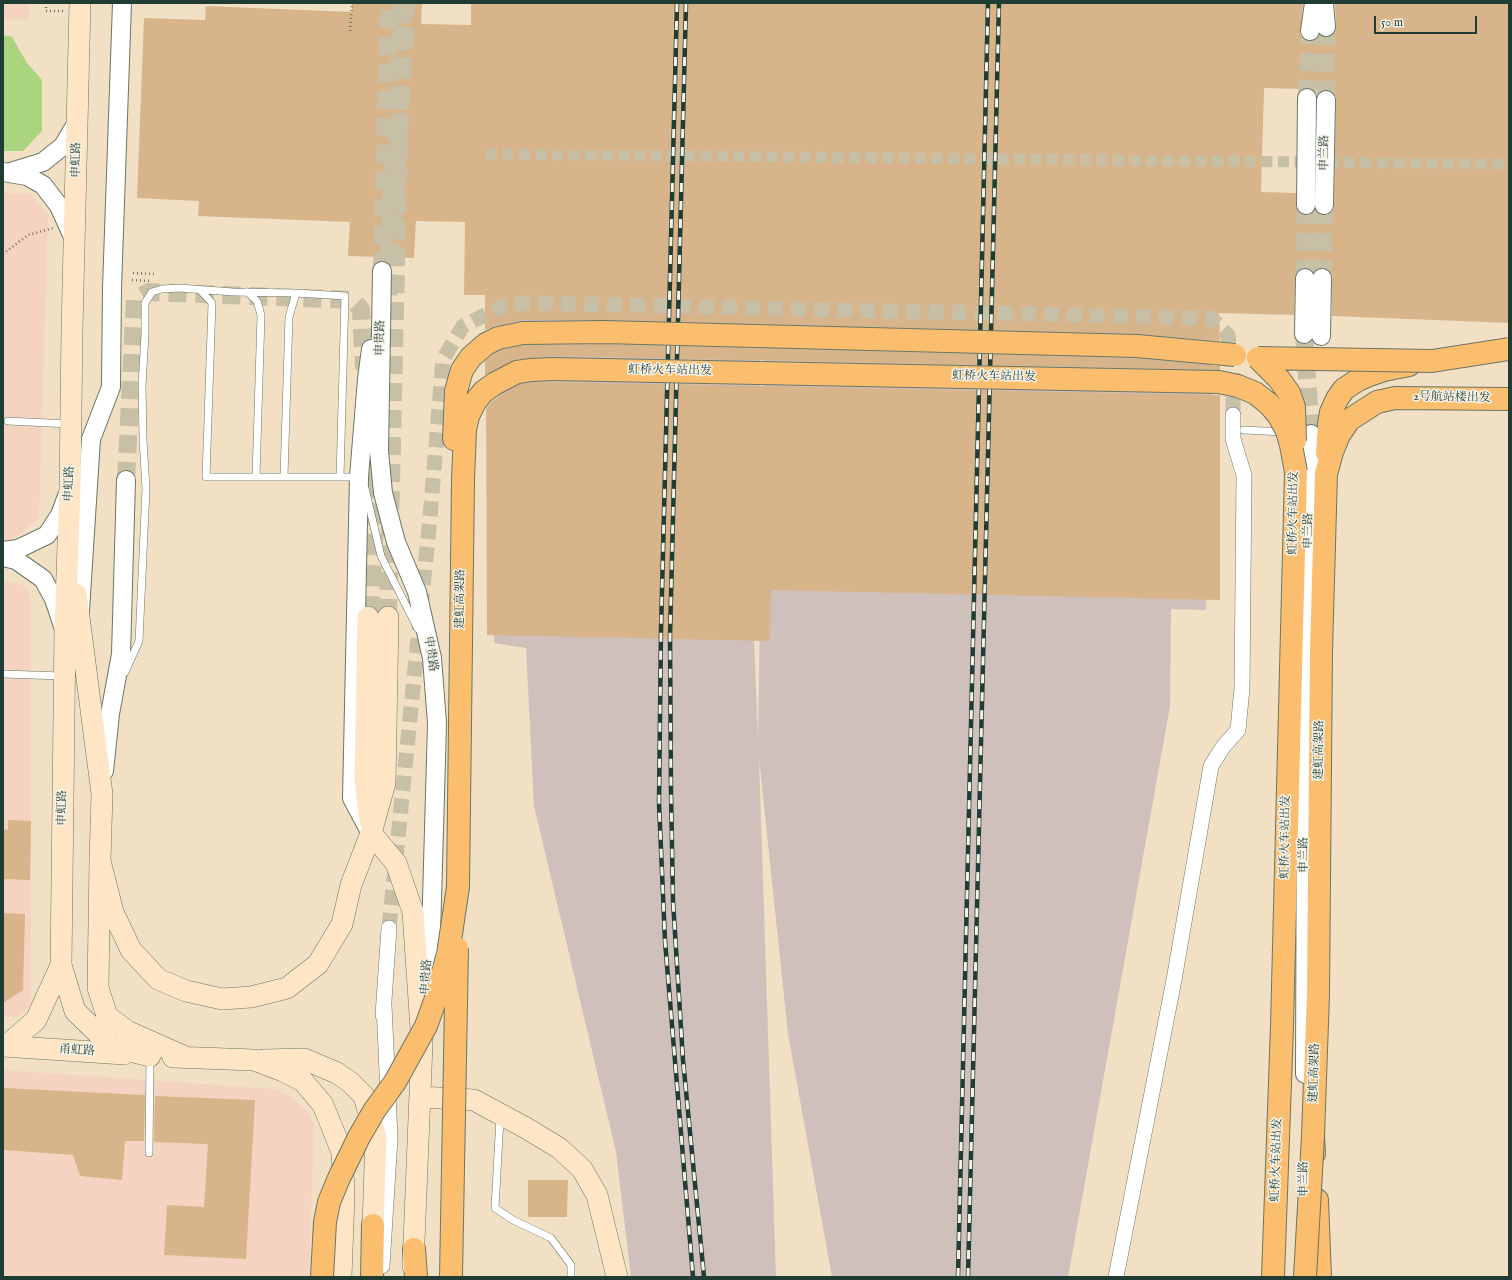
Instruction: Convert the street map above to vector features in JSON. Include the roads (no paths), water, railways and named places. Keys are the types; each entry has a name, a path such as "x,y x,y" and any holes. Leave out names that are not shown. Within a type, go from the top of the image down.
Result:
{"highway":[{"path":"462,480 454,450 456,391 462,370 471,357 486,344 498,338 523,333 604,332 1137,346 1258,358 1432,361"},
{"path":"1326,474 1328,424 1331,412 1344,389 1358,380 1378,372 1432,361 1509,349"},
{"path":"1258,358 1279,379 1289,393 1294,407 1296,472"},
{"name":"虹桥火车站出发","path":"553,369 1219,382 1238,386 1255,393 1269,404 1279,416 1287,431 1296,472 1282,1034 1273,1277"},
{"name":"建虹高架路","path":"458,887 462,480 465,430 468,416 475,402 483,392 494,384 517,372 553,369"},
{"name":"建虹高架路","path":"1313,1136 1318,994 1321,652 1326,474 1332,452 1339,435 1350,420 1377,402 1395,398"},
{"name":"2号航站楼出发","path":"1395,398 1509,399"},
{"path":"451,1275 458,887"},
{"path":"322,1277 325,1222 329,1202 359,1137 374,1111 395,1082 426,1026 435,1001 448,954 458,887"},
{"path":"1305,1277 1313,1136"},
{"path":"1313,1136 1320,1277"},
{"path":"372,1277 373,1225"},
{"path":"414,1249 416,1277"}],"main road":[{"name":"申虹路","path":"80,3 78,121 71,233 72,424 64,676 61,965 75,1011 111,1046 150,1056"},
{"path":"68,544 102,794 98,988 107,1016 127,1031 188,1058"},
{"path":"368,617 365,778 371,833"},
{"path":"100,861 113,912 131,950 158,979 186,991 222,999 251,997 287,988 318,964 342,924 351,885 371,833 386,783 388,617"},
{"name":"申贵路","path":"371,833 396,863 413,912 422,1044 412,1277"},
{"name":"申虹路","path":"4,1046 36,1020 61,965"},
{"name":"甬虹路","path":"4,1046 150,1056"},
{"path":"150,1056 254,1060 304,1059 337,1073 350,1082 364,1096 376,1138 373,1225"},
{"path":"254,1060 304,1081 323,1105 334,1132 342,1152 344,1194 342,1277"},
{"path":"420,1098 474,1100 559,1148 582,1169 597,1195 617,1277"}],"street":[{"path":"79,616 91,439 111,387 112,280 122,3"},
{"path":"1314,3 1318,29 1324,3"},
{"path":"1306,205 1307,98"},
{"name":"申兰路","path":"1324,205 1326,100"},
{"path":"6,172 43,162 63,146 78,121"},
{"path":"6,172 27,176 43,185 59,206 71,233"},
{"name":"申贵路","path":"359,477 367,379 382,271 379,451 383,493 396,542 417,592 432,658 437,731 431,935 422,1044"},
{"path":"1313,335 1314,278"},
{"path":"1116,1277 1174,980 1211,766 1223,747 1238,730 1242,688 1244,475 1233,439 1233,416"},
{"name":"申兰路","path":"1305,1277 1306,769 1311,434"},
{"path":"359,477 352,798 371,833"},
{"path":"102,794 110,714 121,654 126,480"},
{"path":"3,551 18,549 47,535 60,515 70,488"},
{"path":"3,557 16,560 43,579 54,599 65,632"},
{"path":"376,1138 389,928"},
{"path":"382,1277 390,1138 384,1005"}],"lane":[{"path":"114,695 139,640 146,489 142,386 145,304 152,292 162,289 179,288 345,296 340,477"},
{"path":"200,290 212,303 206,476 359,477 364,481 381,556 432,658"},
{"path":"246,292 257,301 261,316 256,477"},
{"path":"284,477 289,317 296,293"},
{"path":"8,421 72,424"},
{"path":"1244,430 1311,434"},
{"path":"3,674 64,676"},
{"path":"148,1154 150,1056"},
{"path":"501,1114 495,1208 513,1220 551,1238 571,1265 571,1277"}],"tunnel":[{"path":"382,271 389,3"},
{"path":"388,617 402,3"},
{"path":"387,295 405,3"},
{"path":"1326,27 1326,100"},
{"path":"1307,98 1310,31"},
{"path":"486,154 1509,164"},
{"path":"1305,278 1306,205"},
{"path":"1322,278 1324,205"},
{"path":"126,480 135,300 149,292 352,300 361,309 364,369"},
{"path":"389,928 430,518 443,359 463,326 501,307 526,303 1211,318 1228,335 1233,377 1233,415"},
{"path":"1304,334 1311,434"},
{"path":"367,453 371,556"},
{"path":"368,617 377,470"}],"railway":[{"path":"677,3 661,630 659,803 665,941 693,1277"},
{"path":"686,3 670,636 671,791 673,901 683,1060 704,1277"},
{"path":"958,1277 988,3"},
{"path":"968,1277 999,3"}]}
